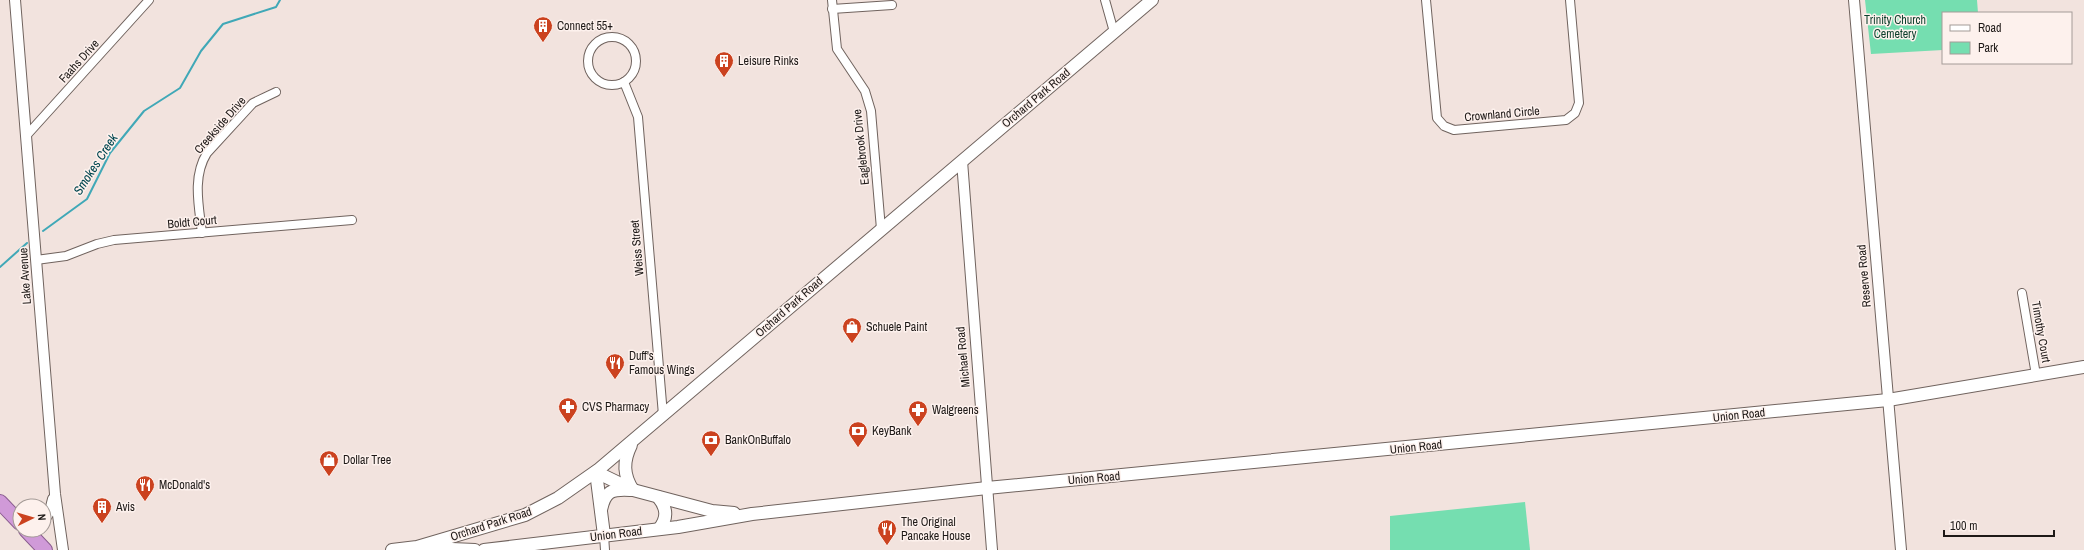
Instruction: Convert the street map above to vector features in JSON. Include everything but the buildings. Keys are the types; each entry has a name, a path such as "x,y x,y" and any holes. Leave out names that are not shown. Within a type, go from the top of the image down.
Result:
{"highway":[{"path":"0,502 12,515"},
{"path":"34,538 45,550"}],"main road":[{"name":"Orchard Park Road","path":"392,550 417,547 524,515 558,498 596,472 1152,0"},
{"name":"Union Road","path":"484,550 659,529 748,515 987,488 1888,400 2084,367"},
{"path":"632,442 626,455 624,467 627,480 633,490"},
{"name":"Union Road","path":"596,472 633,490 712,511 748,515"},
{"path":"596,472 604,535"},
{"path":"600,513 602,502 607,494 612,490 633,490"},
{"path":"658,497 663,503 666,515 665,523 659,529"},
{"path":"417,547 475,550"}],"street":[{"name":"Lake Avenue","path":"15,0 55,494 63,550"},
{"name":"Faahs Drive","path":"26,136 149,0"},
{"name":"Eaglebrook Drive","path":"832,0 837,49 865,91 871,111 881,229"},
{"path":"1105,0 1114,32"},
{"name":"Crownland Circle","path":"1426,0 1437,118 1444,126 1454,130 1566,120 1575,114 1579,103 1570,0"},
{"name":"Reserve Road","path":"1854,0 1901,550"},
{"path":"832,9 892,5"},
{"path":"609,37 618,38 627,42 633,49 636,58 636,68 631,76 624,82 615,86 606,85 597,81 591,73 588,64 588,55 593,46 600,40 609,37"},
{"name":"Weiss Street","path":"624,82 638,117 663,415"},
{"name":"Creekside Drive","path":"202,233 197,179 202,161 207,153 253,103 276,92"},
{"name":"Michael Road","path":"962,161 992,550"},
{"name":"Boldt Court","path":"36,260 66,256 105,242 352,220"},
{"name":"Timothy Court","path":"2022,293 2036,376"},
{"path":"52,504 55,494"},
{"path":"0,502 12,509"},
{"path":"604,535 605,550"}],"green space":[{"name":"Trinity Church Cemetery","path":"1865,0 1977,0 1978,12 1942,12 1942,50 1871,54"},
{"path":"1525,502 1530,550 1390,550 1390,516"}],"waterway":[{"name":"Smokes Creek","path":"43,231 87,199 110,153 144,111 180,88 201,51 223,24 276,7 280,0"},
{"name":"Smokes Creek","path":"0,267 27,243"}],"place":[{"name":"Connect 55+","path":"543,43"},
{"name":"Leisure Rinks","path":"724,78"},
{"name":"Schuele Paint","path":"852,344"},
{"name":"Duff's Famous Wings","path":"615,380"},
{"name":"CVS Pharmacy","path":"568,424"},
{"name":"Walgreens","path":"918,427"},
{"name":"KeyBank","path":"858,448"},
{"name":"BankOnBuffalo","path":"711,457"},
{"name":"Dollar Tree","path":"329,477"},
{"name":"McDonald's","path":"145,502"},
{"name":"Avis","path":"102,524"},
{"name":"The Original Pancake House","path":"887,546"}]}
